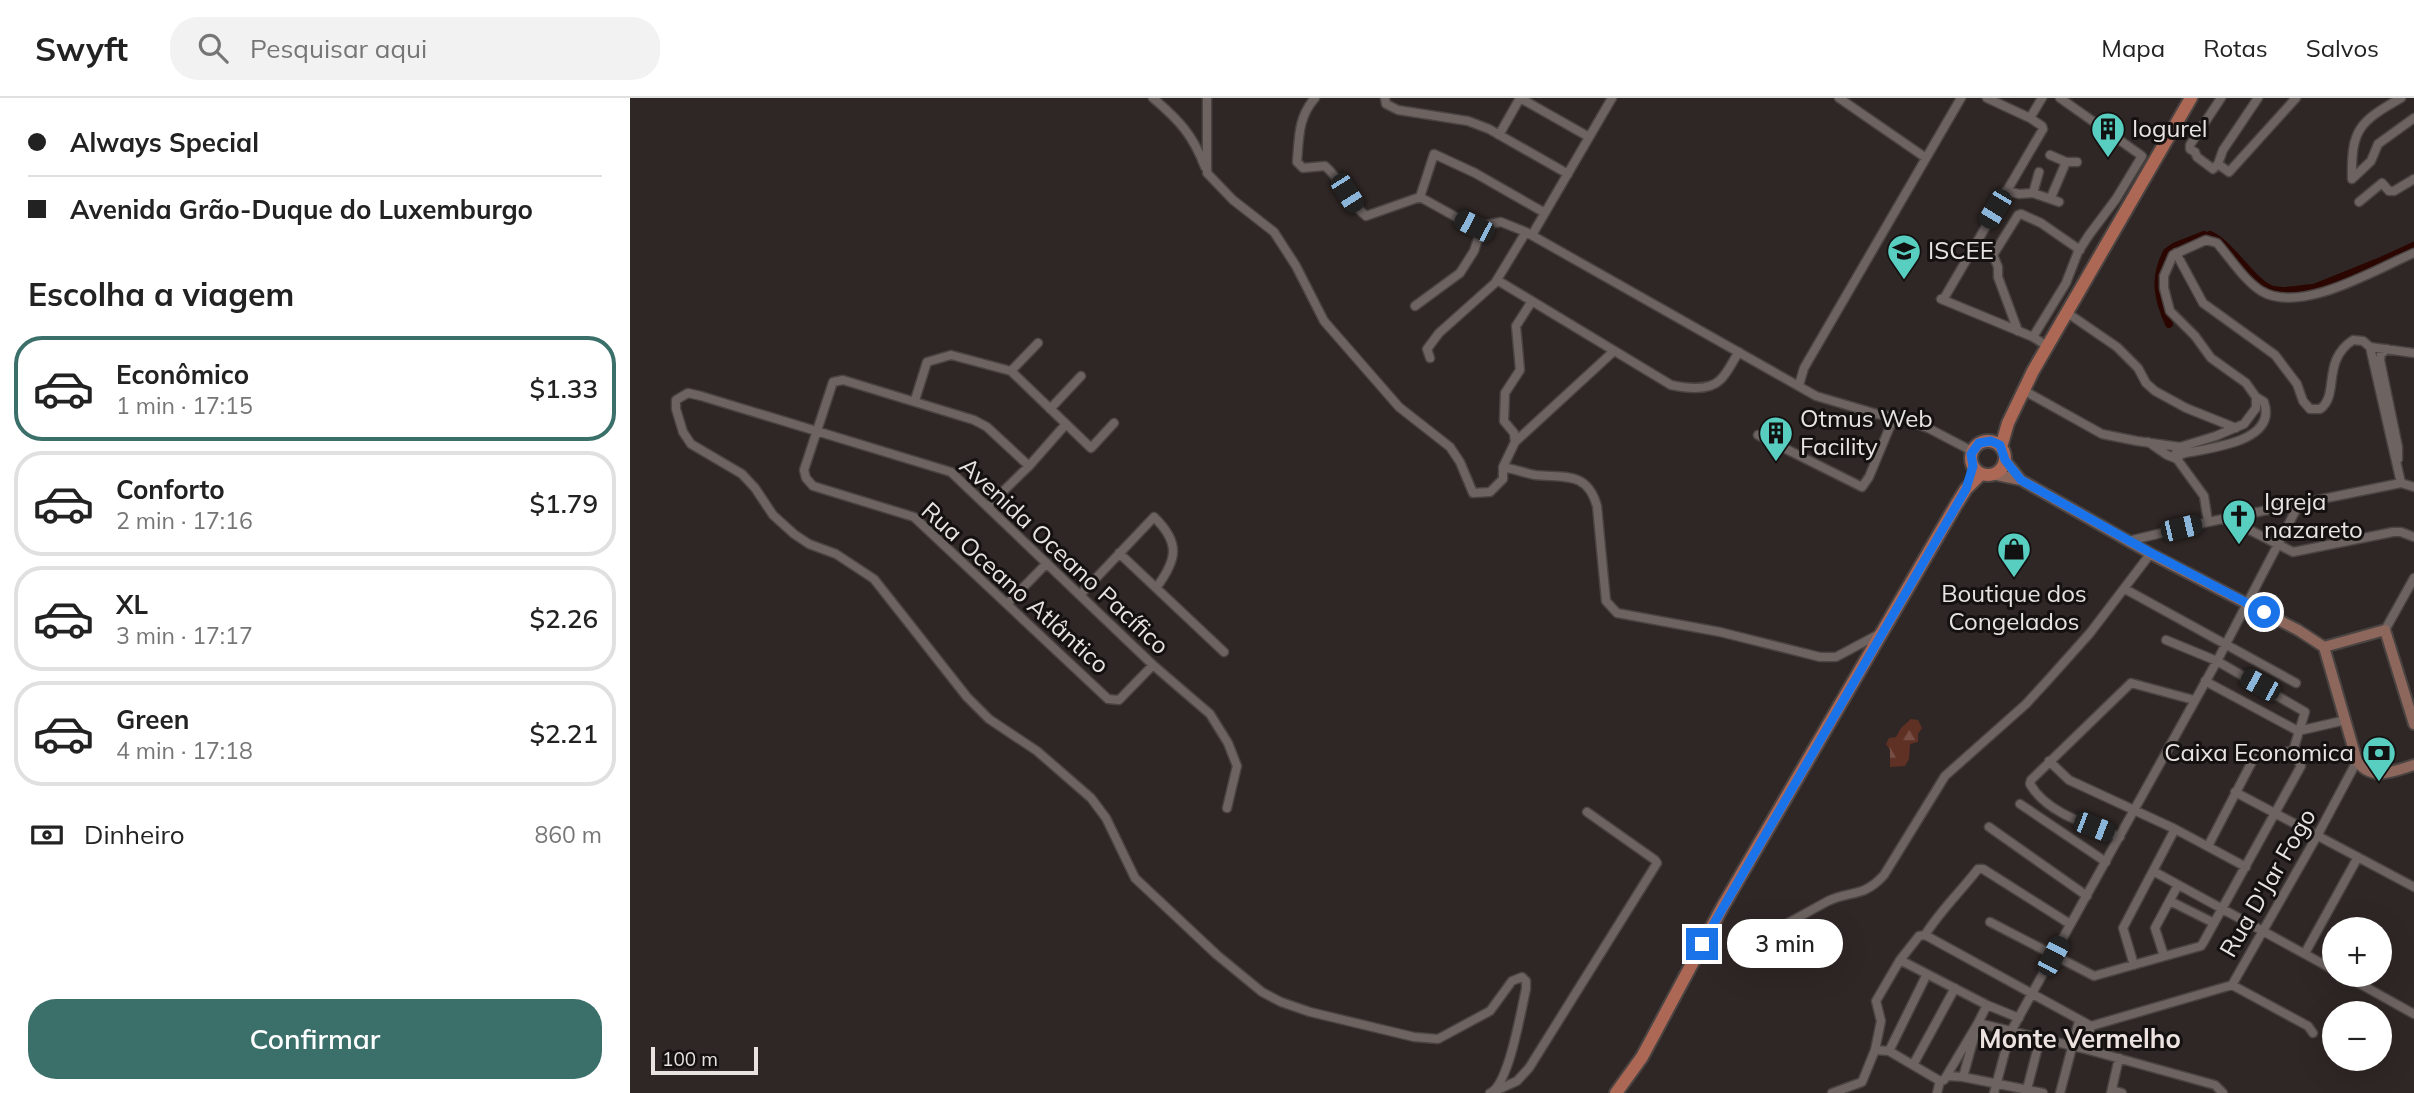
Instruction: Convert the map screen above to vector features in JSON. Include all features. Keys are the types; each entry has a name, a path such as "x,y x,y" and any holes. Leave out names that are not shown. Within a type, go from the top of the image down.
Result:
{"main road":[{"path":"1616,1093 1642,1057 1717,917 1966,489 1982,471 2001,468 2008,423 2023,390 2191,98"},
{"path":"1982,471 1970,459 1972,452 1976,445 2008,423"},
{"path":"1984,441 1993,441 2003,453"}],"street":[{"path":"1153,98 1181,123 1190,135 1207,173 1233,200 1274,232 1296,266 1324,321 1399,407 1450,447 1460,463 1472,493 1490,492 1503,479 1503,467 1515,442 1614,351"},
{"path":"1207,98 1207,173"},
{"path":"1315,98 1298,128 1297,162 1303,168 1325,166 1336,175 1358,210 1366,216 1420,197 1474,226 1479,236 1474,251 1460,273 1415,306"},
{"path":"1385,98 1386,104 1398,110 1468,121 1499,135 1568,174"},
{"path":"1499,135 1520,98 1589,137"},
{"path":"1839,98 1926,158"},
{"path":"1799,385 1804,368 1961,98"},
{"path":"1987,98 2030,118 2042,126 2043,130 1941,299 2033,337 2047,346"},
{"path":"2030,118 2042,98"},
{"path":"2033,337 2066,283 2080,250 2142,156 2060,98"},
{"path":"2221,98 2190,145 2196,157 2213,169 2258,98"},
{"path":"2218,164 2229,173 2296,98"},
{"path":"2401,98 2373,114 2358,130 2351,157 2351,179 2371,161 2378,144 2414,118"},
{"path":"1430,358 1427,349 1439,333 1497,279 1545,214 1609,99"},
{"path":"1420,197 1434,153 1475,173 1545,214"},
{"path":"2050,155 2066,162 2077,162"},
{"path":"2006,191 2056,198 2066,162"},
{"path":"2034,193 2039,172"},
{"path":"2359,202 2382,183 2389,191 2394,191 2414,179"},
{"path":"1993,255 2021,214 2041,223 2080,250"},
{"path":"1474,226 1501,222 1529,234 1816,396 1928,428 1972,452"},
{"path":"2177,459 2181,454 2253,435 2265,413 2264,401 2256,397 2246,383 2211,358 2195,336 2170,311 2165,297 2164,276 2176,253 2201,242 2214,242 2260,290 2273,296 2292,298 2316,294 2414,253"},
{"path":"1973,246 1993,255 1998,277 2018,331"},
{"path":"2176,253 2203,303 2275,355 2297,384 2303,401 2311,409 2320,409 2327,402 2333,365 2342,349 2356,340 2363,341 2370,347 2414,353"},
{"path":"1497,279 1671,385 1703,387 1719,381 1739,352"},
{"path":"1515,442 1514,433 1504,421 1505,393 1520,370 1516,327 1532,301"},
{"path":"2066,312 2117,347 2138,368 2146,383 2163,396 2236,428"},
{"path":"1011,371 1038,343"},
{"path":"2370,347 2400,483"},
{"path":"2387,349 2382,351 2380,357 2399,447 2398,468"},
{"path":"1029,466 987,426 915,400 927,362 951,355 1011,371 1091,448 1114,424"},
{"path":"1050,409 1081,376"},
{"name":"Rua Oceano Atlântico","path":"915,400 843,380 833,382 804,470 806,478 813,486 914,517 1108,699 1119,700 1153,665"},
{"path":"2023,390 2102,434 2179,447 2244,424 2256,408 2256,397"},
{"name":"Avenida Oceano Pacífico","path":"1227,808 1237,766 1228,743 1210,714 1153,665 951,472 701,396 688,393 676,400 681,425 691,444 742,474 773,515 794,534 809,544 835,554 874,579 950,678 977,708 1037,751 1091,798 1106,818 1135,878 1217,955 1262,992 1310,1012 1414,1037 1438,1039 1490,1011 1512,981 1522,977 1526,981 1526,989 1504,1075 1493,1092"},
{"path":"1758,435 1862,487 1869,477 1894,417"},
{"path":"988,506 1029,466 1066,424"},
{"path":"2147,441 2177,459"},
{"path":"2179,447 2176,452 2177,459 2204,496 2208,522"},
{"path":"2003,453 2021,480"},
{"path":"1503,467 1532,474 1575,478 1587,484 1594,493 1597,506 1605,601 1617,613 1720,632 1820,657 1836,657 1882,632"},
{"path":"1982,471 2021,480 2325,647 2357,761 2367,771 2381,774 2414,765"},
{"path":"2128,541 2400,483 2414,487"},
{"path":"1994,1093 2010,1033 2217,661 2299,504"},
{"path":"1080,595 1154,517 1166,528 1173,547 1170,570 1156,588"},
{"path":"2226,518 2293,552 2397,532 2414,537"},
{"path":"1119,553 1224,652"},
{"path":"1788,923 1829,901 1858,894 1876,884 1945,776 2026,704 2090,633 2151,553"},
{"path":"1008,604 1047,563"},
{"path":"2325,647 2385,630 2414,578"},
{"path":"2125,589 2297,683"},
{"path":"2385,630 2409,693 2414,724"},
{"path":"1990,922 2094,976 2201,946 2301,766 2293,751 2305,716 2302,708 2217,661 2166,640"},
{"path":"2205,681 2298,731 2346,720"},
{"path":"2120,836 2068,817 2034,792 2029,784 2049,761 2131,683 2194,700"},
{"path":"2208,846 2256,754 2293,751"},
{"path":"2049,761 2069,779 2175,829 2246,867"},
{"name":"Rua D'Jar Fogo","path":"2091,1026 2232,985 2318,836 2357,761"},
{"path":"2235,792 2414,887"},
{"path":"2020,804 2106,862"},
{"path":"1493,1092 1517,1082 1529,1068 1657,863 1587,812"},
{"path":"1989,827 2087,896"},
{"path":"2134,965 2123,928 2175,829"},
{"path":"2305,953 2358,857"},
{"path":"1925,935 1937,917 1980,868 2070,924"},
{"path":"2153,871 2322,963"},
{"path":"2164,956 2155,929 2178,885"},
{"path":"2170,901 2214,923"},
{"path":"1832,1093 1862,1082 1875,1050 1881,1021 1875,1001 1900,960 1919,936 1925,935 2091,1026 2085,1049"},
{"path":"1900,960 1987,1005 2019,1018"},
{"path":"1889,1051 1927,974"},
{"path":"2232,985 2308,1026 2313,1033"},
{"path":"2366,987 2414,1014"},
{"path":"1913,1065 1955,988"},
{"path":"1937,1093 1987,1005"},
{"path":"2060,1093 2079,1020"},
{"path":"1978,1023 2215,1085 2223,1093"},
{"path":"1963,1077 1978,1023"},
{"path":"2026,1091 2040,1039"},
{"path":"1875,1050 1889,1051 1944,1079 1963,1077 2043,1093"},
{"path":"2119,1058 2112,1092 2122,1093"}],"green space":[{"path":"1911,719 1918,720 1922,728 1918,734 1918,742 1910,744 1909,759 1905,766 1890,767 1890,750 1886,744 1889,738 1896,737"}],"waterway":[{"path":"2176,246 2204,235"},
{"path":"2210,235 2227,247 2266,287 2282,291 2312,288"},
{"path":"2383,260 2414,246"},
{"path":"2169,324 2162,306 2159,280 2167,252 2174,247"},
{"path":"2314,288 2381,261"}],"place":[{"name":"Iogurel","path":"2108,159"},
{"name":"ISCEE","path":"1904,281"},
{"name":"Otmus Web Facility","path":"1776,463"},
{"name":"Igreja nazareto","path":"2239,546"},
{"name":"Boutique dos Congelados","path":"2014,579"},
{"name":"Caixa Economica","path":"2379,783"}],"district":[{"name":"Monte Vermelho","path":"2080,1039"}],"route":[{"path":"1702,944 1966,489 1973,466 1971,454 1979,443 1991,441 2000,445 2005,460 2021,480 2264,612"}]}
